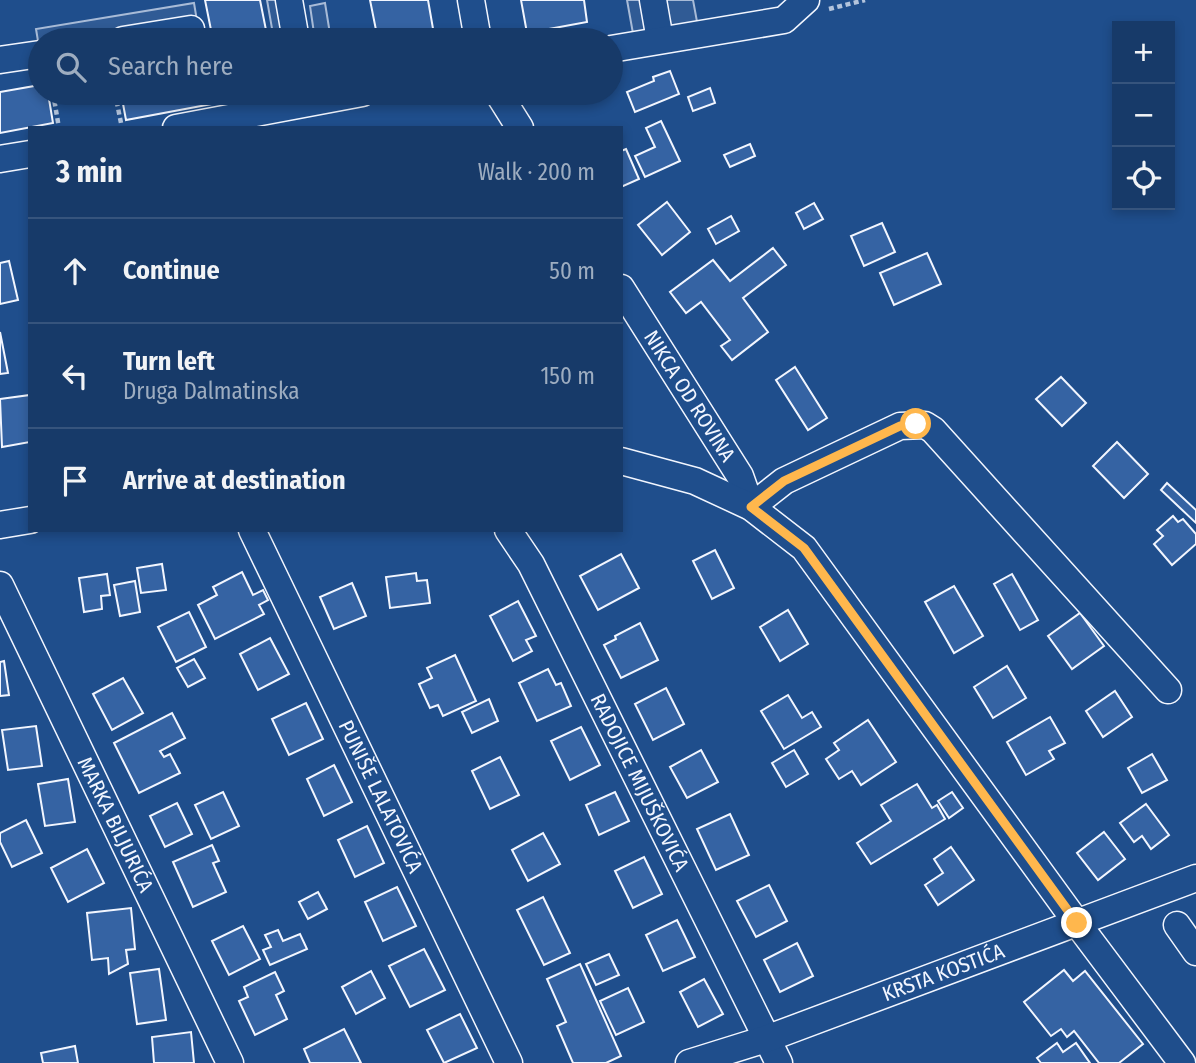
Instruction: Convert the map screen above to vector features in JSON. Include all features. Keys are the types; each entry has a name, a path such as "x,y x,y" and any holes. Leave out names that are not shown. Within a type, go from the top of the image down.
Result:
{"street":[{"path":"289,0 294,28"},
{"path":"471,0 476,28"},
{"path":"653,0 660,40"},
{"path":"623,47 784,20 806,0"},
{"path":"0,60 28,56"},
{"path":"185,126 276,105"},
{"path":"506,105 519,126"},
{"path":"0,159 28,154"},
{"name":"NIKCA OD ROVINA","path":"623,291 740,476 751,507"},
{"path":"751,507 784,481 888,431 900,426 925,425 933,430 1168,690"},
{"path":"623,462 695,481 751,507 804,548 1182,1063"},
{"path":"0,525 28,520"},
{"name":"PUNIŠE LALATOVIĆA","path":"253,532 509,1063"},
{"name":"RADOJICE MIJUŠKOVIĆA","path":"509,532 531,564 779,1063"},
{"name":"MARKA BILJURIĆA","path":"0,585 230,1063"},
{"name":"KRSTA KOSTIĆA","path":"689,1063 766,1039 1196,878"},
{"path":"1177,925 1196,952"}],"path":[{"path":"55,105 59,126"},
{"path":"117,105 122,126"}],"shaded area":[{"path":"267,0 283,0 289,28 272,28"},
{"path":"627,0 693,0 698,27 634,39"},
{"path":"194,3 197,21 153,28 42,28"},
{"path":"325,3 329,28 313,28 310,6"}],"building":[{"path":"205,0 260,0 266,28 211,28"},
{"path":"370,0 428,0 433,28 376,28"},
{"path":"521,0 584,0 587,22 554,28 526,28"},
{"path":"670,71 679,94 635,112 627,92"},
{"path":"28,87 28,105 50,105 53,123 0,133 0,92"},
{"path":"710,88 715,103 693,111 688,97"},
{"path":"123,105 207,105 126,120"},
{"path":"661,121 680,161 645,177 635,156 655,147 646,128"},
{"path":"750,144 755,156 730,167 724,155"},
{"path":"626,149 639,179 623,186 623,150"},
{"path":"667,202 690,232 662,255 638,225"},
{"path":"814,203 823,219 804,229 796,213"},
{"path":"731,216 739,231 716,244 708,229"},
{"path":"882,223 895,252 864,266 851,236"},
{"path":"773,248 786,265 743,298 768,332 732,360 721,346 730,340 701,302 686,313 670,292 713,260 730,281"},
{"path":"927,253 941,284 894,305 880,273"},
{"path":"9,261 18,300 0,304 0,263"},
{"path":"0,332 8,373 0,374"},
{"path":"795,367 827,418 808,430 776,380"},
{"path":"1061,377 1086,403 1062,426 1036,399"},
{"path":"28,395 28,442 2,447 0,399"},
{"path":"1117,442 1148,474 1124,498 1093,466"},
{"path":"1167,483 1196,510 1196,523 1161,490"},
{"path":"1173,516 1178,522 1183,519 1196,534 1196,544 1172,565 1154,544 1163,536 1157,530"},
{"path":"715,550 734,588 712,599 693,561"},
{"path":"621,554 639,588 598,610 580,576"},
{"path":"162,564 166,590 141,593 137,568"},
{"path":"242,572 253,595 263,590 268,600 259,605 264,614 215,639 198,605 217,595 213,587"},
{"path":"416,573 417,581 427,580 430,603 390,608 386,577"},
{"path":"107,574 110,595 101,596 102,609 84,612 79,578"},
{"path":"1012,574 1038,620 1020,630 994,584"},
{"path":"135,581 140,612 120,616 114,585"},
{"path":"352,583 366,616 334,629 320,597"},
{"path":"954,586 983,636 954,653 925,602"},
{"path":"518,601 536,636 526,640 532,651 513,661 490,616"},
{"path":"788,610 808,644 780,661 760,627"},
{"path":"189,612 206,647 176,662 158,627"},
{"path":"1080,613 1104,646 1072,669 1048,636"},
{"path":"640,623 658,660 621,678 604,645"},
{"path":"270,638 289,674 258,690 240,654"},
{"path":"455,655 476,701 443,716 438,705 430,708 419,684 432,678 427,668"},
{"path":"194,659 205,678 188,687 177,668"},
{"path":"4,661 9,695 0,696 0,662"},
{"path":"1007,666 1026,698 993,718 974,687"},
{"path":"548,669 556,685 561,683 571,706 537,721 519,683"},
{"path":"123,678 143,713 112,730 93,694"},
{"path":"666,688 684,724 653,740 635,704"},
{"path":"1115,691 1132,717 1103,737 1086,711"},
{"path":"788,695 802,718 812,712 821,727 784,749 761,711"},
{"path":"489,699 498,721 472,733 462,712"},
{"path":"306,703 323,739 289,755 272,719"},
{"path":"172,713 185,738 160,751 164,757 170,754 180,773 139,793 114,743"},
{"path":"1050,717 1065,743 1049,751 1054,759 1026,775 1007,742"},
{"path":"868,720 896,762 861,785 852,771 839,779 826,759 839,750 834,743"},
{"path":"36,726 42,766 8,770 2,730"},
{"path":"581,727 600,765 570,780 551,741"},
{"path":"701,750 718,782 687,798 670,767"},
{"path":"794,750 808,774 786,787 772,763"},
{"path":"1152,754 1167,780 1142,793 1128,768"},
{"path":"500,757 519,795 490,809 472,771"},
{"path":"334,765 352,802 324,816 307,779"},
{"path":"68,779 75,822 45,826 38,784"},
{"path":"917,784 932,808 937,805 945,819 871,864 857,843 891,821 881,805"},
{"path":"223,792 239,826 211,839 195,805"},
{"path":"615,792 629,821 599,835 586,805"},
{"path":"952,792 963,808 949,818 938,801"},
{"path":"177,803 192,834 165,847 150,816"},
{"path":"1146,804 1169,835 1151,849 1142,836 1134,842 1120,823"},
{"path":"730,814 749,855 716,870 697,829"},
{"path":"26,820 42,853 12,867 0,842 0,833"},
{"path":"367,826 384,863 355,877 338,840"},
{"path":"1104,832 1125,859 1098,880 1077,853"},
{"path":"543,833 560,864 528,881 512,850"},
{"path":"212,845 219,861 213,863 226,892 193,907 173,862"},
{"path":"951,847 974,880 938,905 925,885 943,873 934,859"},
{"path":"87,849 104,883 68,902 51,868"},
{"path":"644,857 662,894 633,908 615,871"},
{"path":"769,885 787,921 756,937 737,901"},
{"path":"397,887 416,926 383,941 365,902"},
{"path":"318,892 327,909 308,919 299,902"},
{"path":"543,897 570,953 544,965 517,910"},
{"path":"131,908 135,949 126,950 128,964 109,974 108,958 92,960 87,913"},
{"path":"677,920 695,957 663,971 646,935"},
{"path":"243,926 260,959 229,975 212,941"},
{"path":"278,930 283,941 300,934 307,949 270,965 263,950 271,947 265,935"},
{"path":"797,943 813,976 780,992 764,960"},
{"path":"424,949 445,990 410,1007 389,966"},
{"path":"609,954 619,975 596,985 586,964"},
{"path":"580,964 621,1056 606,1063 573,1063 557,1026 566,1022 547,979"},
{"path":"159,969 166,1020 137,1024 130,973"},
{"path":"1064,970 1073,981 1085,971 1143,1044 1119,1063 1099,1063 1074,1031 1067,1037 1061,1029 1051,1036 1024,1002"},
{"path":"371,971 385,998 356,1014 342,987"},
{"path":"275,972 284,991 276,995 287,1019 255,1035 239,1001 248,997 244,987"},
{"path":"704,979 723,1014 698,1027 680,992"},
{"path":"628,988 644,1022 616,1035 600,1001"},
{"path":"460,1014 477,1048 444,1063 427,1030"},
{"path":"344,1029 361,1063 310,1063 304,1049"},
{"path":"191,1032 194,1063 154,1063 152,1037"},
{"path":"1057,1043 1063,1052 1076,1043 1090,1063 1041,1063 1037,1058"},
{"path":"75,1046 78,1063 43,1063 41,1053"}],"route":[{"path":"916,424 900,426 784,481 751,507 804,548 1077,923"}]}
